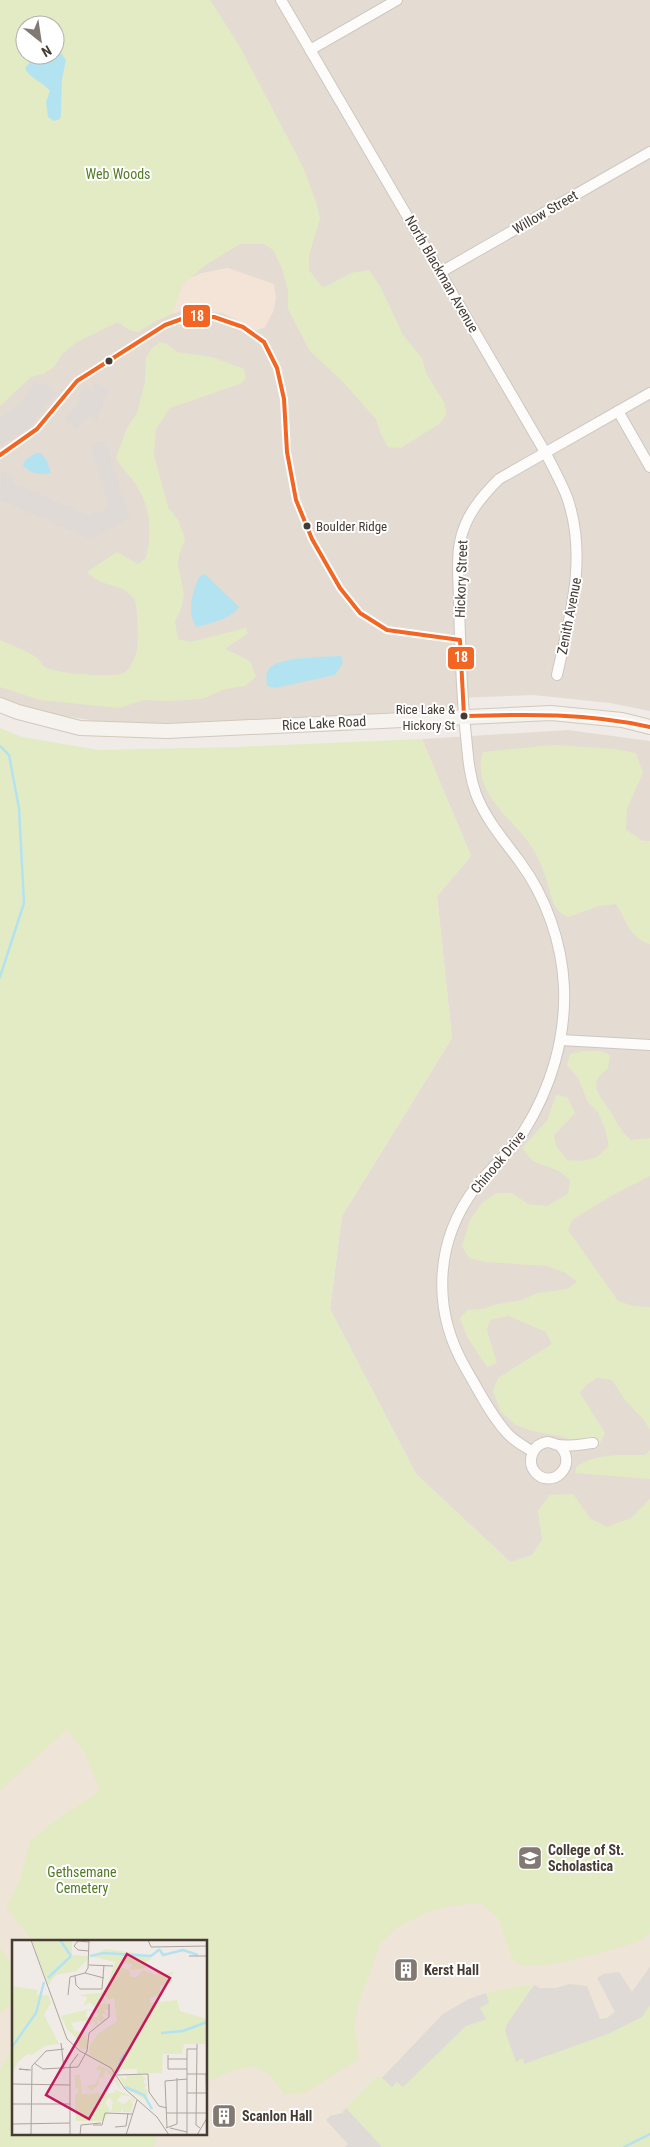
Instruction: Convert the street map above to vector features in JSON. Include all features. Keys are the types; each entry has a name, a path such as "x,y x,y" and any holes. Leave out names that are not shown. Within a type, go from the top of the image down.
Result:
{"main road":[{"name":"Rice Lake Road","path":"0,705 18,712 80,728 167,731 551,713 622,720 650,727"}],"street":[{"name":"North Blackman Avenue","path":"282,0 546,452 567,497 575,529 578,557"},
{"path":"310,50 397,0"},
{"name":"Willow Street","path":"441,272 650,152"},
{"path":"650,393 618,411 650,467"},
{"name":"Hickory Street","path":"464,716 460,640 459,545 472,510 482,496 499,479 618,411"},
{"name":"Zenith Avenue","path":"557,675 575,593 578,557"},
{"name":"Chinook Drive","path":"464,716 469,768 476,795 494,828 533,883 546,910 557,941 564,987 561,1040 542,1098 522,1134 477,1185 462,1206 450,1231 442,1267 441,1296 449,1333 460,1359 493,1416 508,1435 533,1452"},
{"path":"561,1040 650,1045"},
{"path":"559,1445 563,1449 567,1460 563,1472 553,1478 542,1477 533,1469 531,1458 536,1447 547,1442 559,1445 593,1443"}],"shaded area":[{"path":"155,0 650,0 650,711 610,703 533,695 458,698 458,704 454,710 177,723 115,724 39,712 0,697 0,381","holes":["228,268 265,327 256,330 223,313 187,309 172,313 199,274"]},
{"path":"228,268 274,284 276,299 273,312 265,327 256,330 223,313 187,309 172,314 182,286 188,279 199,274"},
{"path":"35,382 41,387 45,382 56,393 29,427 0,446 0,418 19,405"},
{"path":"95,383 110,389 96,421 90,417 75,429 64,419 77,405 84,385 93,389"},
{"path":"105,440 130,517 125,522 91,540 0,500 1,471 15,477 13,483 91,516 93,511 101,513 108,504 90,445"},
{"path":"568,730 650,741 650,1804 510,1562 416,1474 330,1309 342,1216 452,1038 437,896 471,856 422,739"},
{"name":"College of St. Scholastica","path":"0,1555 360,1933 650,1804 650,2147 0,2147"},
{"path":"650,1967 650,2005 642,2017 608,2034 524,2064 523,2058 516,2062 505,2031 507,2024 534,1985 540,1988 556,1988 570,1984 587,1986 600,2019 607,2018 615,2012 597,1978 603,1974 619,1972 632,1992"},
{"path":"486,1993 489,2003 480,2008 486,2019 466,2026 403,2087 397,2082 392,2087 382,2078 443,2014 469,1999"},
{"path":"346,2108 382,2147 345,2147 348,2144 326,2120 330,2116 342,2113"}],"green space":[{"name":"Web Woods","path":"0,0 210,0 240,47 303,167 317,205 320,219 309,255 309,270 321,286 325,287 351,273 369,270 381,288 403,335 422,358 426,373 445,404 446,415 439,424 401,448 388,447 376,419 344,383 310,351 288,309 288,290 282,268 273,250 264,244 240,244 204,266 182,286 172,314 138,332 129,330 118,322 77,342 63,353 54,367 43,374 31,377 0,406"},
{"path":"160,342 167,344 177,352 212,357 244,369 246,378 240,384 170,408 156,429 154,455 168,507 178,520 185,539 179,555 178,565 184,594 182,606 175,622 178,639 190,642 246,628 248,633 225,649 250,661 256,677 245,686 225,689 202,699 144,700 119,708 40,700 0,687 0,640 30,654 45,667 60,672 97,675 118,674 124,673 133,662 138,643 135,601 126,591 100,581 87,572 117,552 138,564 146,558 149,538 147,510 135,483 116,458 127,428 137,413 145,382 146,358 152,348"},
{"name":"Gethsemane Cemetery","path":"0,728 22,737 98,750 235,747 422,739 471,856 437,896 452,1038 342,1216 330,1309 416,1474 510,1562 532,1555 542,1540 538,1511 550,1495 573,1494 590,1518 607,1527 631,1518 650,1499 650,1933 638,1942 570,1961 522,1966 512,1960 498,1918 481,1903 449,1906 423,1914 398,1927 380,1944 357,2007 355,2031 359,2059 307,2092 285,2095 269,2074 253,2066 235,2070 208,2081 208,1940 31,1940 6,1907 20,1880 30,1841 60,1817 100,1791 85,1754 67,1729 0,1791"},
{"path":"555,745 615,749 636,753 643,773 627,808 626,830 643,841 650,841 650,944 633,933 616,904 599,906 568,917 562,914 555,906 536,854 489,795 483,782 481,768 483,752"},
{"path":"584,1051 601,1051 610,1055 608,1068 597,1079 596,1084 599,1094 621,1129 631,1140 650,1138 650,1176 611,1196 572,1220 568,1230 618,1301 633,1306 650,1307 650,1430 644,1420 625,1400 612,1380 597,1378 586,1385 580,1393 605,1433 599,1445 581,1445 565,1437 532,1431 516,1425 501,1412 493,1391 498,1378 552,1344 546,1332 509,1316 490,1320 487,1330 497,1363 487,1367 468,1338 460,1318 468,1310 484,1309 493,1305 522,1300 538,1293 567,1289 577,1282 566,1273 547,1266 486,1262 469,1258 462,1246 470,1220 482,1203 497,1193 512,1193 528,1204 547,1206 568,1194 570,1180 559,1171 533,1161 522,1148 547,1121 556,1095 567,1097 575,1113 554,1135 556,1146 567,1160 580,1161 591,1159 600,1154 609,1145 598,1112 588,1102 578,1078 567,1065 570,1054"},
{"path":"650,1450 650,1479 575,1473 577,1466 593,1459 610,1456 645,1455"},
{"path":"0,1948 12,1964 12,2004 0,2013"},
{"path":"523,1985 534,1985 507,2024 515,2062 523,2058 524,2064 642,2017 650,2005 650,2147 382,2147 346,2108 376,2077 382,2078 392,2087 397,2081 403,2087 466,2026 486,2019 480,2008 489,2003 486,1993"},
{"path":"12,2049 12,2134 158,2134 154,2147 0,2147 0,2070"}],"water":[{"path":"28,65 65,65 62,79 60,119 54,121 48,117 46,102 50,91 30,75 25,68"},
{"path":"36,453 41,453 47,461 51,473 36,473 29,471 23,466 25,460"},
{"path":"205,574 239,607 226,618 196,627 191,608 194,589 199,577"},
{"path":"341,656 343,663 335,675 275,688 267,686 268,670 273,665 302,658"}],"waterway":[{"path":"0,746 9,755 19,808 24,903 0,977"},
{"path":"624,2147 650,2134"}],"transit line":[{"name":"18","path":"0,455 37,429 77,381 165,325 190,316 214,317 243,327 264,342 277,368 284,399 287,452 296,500 312,539 340,588 360,613 387,630 460,640 464,716 534,715 581,717 627,722 650,727"}],"place":[{"name":"Boulder Ridge","path":"307,526"},
{"name":"Rice Lake & Hickory St","path":"464,716"},
{"name":"College of St. Scholastica","path":"530,1858"},
{"name":"Kerst Hall","path":"406,1970"},
{"name":"Scanlon Hall","path":"224,2116"}]}
